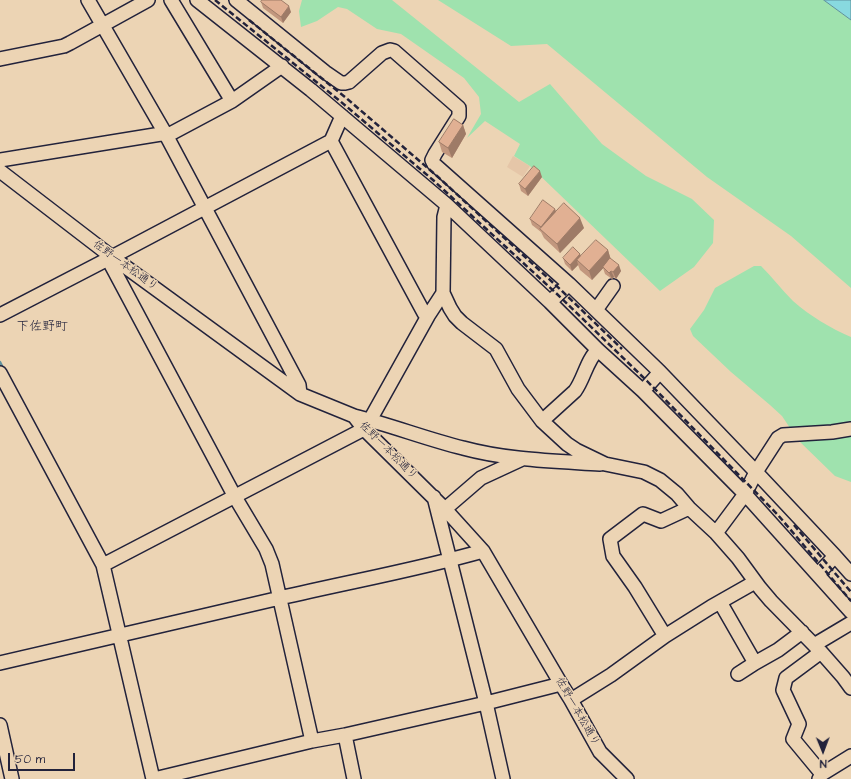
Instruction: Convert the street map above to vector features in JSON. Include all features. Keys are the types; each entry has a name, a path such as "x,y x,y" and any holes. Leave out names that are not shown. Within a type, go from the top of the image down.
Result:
{"street":[{"path":"88,0 166,134 206,208 299,385 300,394"},
{"path":"0,59 64,46 148,0"},
{"path":"171,0 232,101"},
{"path":"197,0 282,66 447,205 550,302 598,350 643,391 745,494 851,612"},
{"path":"236,0 325,72 341,83 349,82 382,53 390,50 459,108 459,116 432,160 434,164 569,284 660,372 851,574"},
{"path":"0,160 172,133 232,101 282,66"},
{"path":"311,90 325,72"},
{"path":"0,315 331,141 342,116"},
{"path":"331,141 424,313 428,316"},
{"name":"佐野一本松通り","path":"0,172 110,258 300,394 354,416 367,424 483,551 600,752 627,779"},
{"path":"447,205 444,217 443,292 450,308 462,323 496,349 518,389 542,421 571,447 605,464"},
{"path":"110,258 235,497 266,549 272,564 312,741"},
{"path":"550,302 569,284"},
{"path":"596,310 613,286"},
{"path":"103,565 235,497 367,424 443,292"},
{"path":"542,421 576,391 593,355 598,350"},
{"path":"643,391 660,372"},
{"path":"0,373 103,565 153,779 312,741 486,703 561,684"},
{"path":"367,424 484,453 522,459 605,464 644,472 660,480 677,494 716,533 738,558 771,601 817,648 851,688"},
{"path":"716,533 745,494 756,472 778,438 784,435 832,432 851,429"},
{"path":"445,508 481,478 522,459"},
{"path":"434,497 486,703 503,779"},
{"path":"665,636 635,587 612,556 610,539 643,514 661,521 690,508"},
{"path":"0,663 450,560 483,551"},
{"path":"818,574 835,556"},
{"path":"571,700 611,675 665,636 755,582"},
{"path":"720,602 755,663"},
{"path":"851,623 817,648 786,678 783,690 799,724 793,739 820,776 851,756"},
{"path":"738,674 778,650 802,632"},
{"path":"0,725 12,779"},
{"path":"345,735 354,779"}],"shaded area":[{"path":"513,156 530,166 523,177 507,167"}],"green space":[{"path":"302,0 392,0 519,102 550,84 602,144 646,176 692,199 714,220 713,243 694,267 660,291 530,166 514,156 520,144 485,121 467,138 481,114 479,97 464,78 401,34 377,29 347,9 338,7 317,21 301,27 299,11"},
{"path":"438,0 824,0 851,20 851,288 791,236 707,177 547,44 511,46"},
{"path":"754,266 761,266 793,301 806,312 835,330 851,337 851,482 835,476 798,440 782,416 731,372 693,336 690,329 704,310 715,288"}],"water":[{"path":"824,0 851,0 851,20 825,1"}],"building":[{"path":"262,0 281,0 289,6 281,17 261,2"},
{"path":"454,119 463,125 448,148 439,142"},
{"path":"534,166 540,171 525,189 519,184"},
{"path":"543,200 555,209 541,227 530,219"},
{"path":"564,203 580,218 557,244 540,229"},
{"path":"596,240 608,250 589,271 577,260"},
{"path":"573,247 580,254 570,265 563,258"},
{"path":"610,258 619,265 613,272 611,271 609,273 603,267"}],"waterway":[{"path":"0,362 4,370"}],"railway":[{"path":"215,0 340,101 433,180 557,294 647,381 778,515 851,601"},
{"path":"249,20 345,97 437,176 561,290 622,349"},
{"path":"794,525 851,592"}],"district":[{"name":"下佐野町","path":"42,327"}]}
